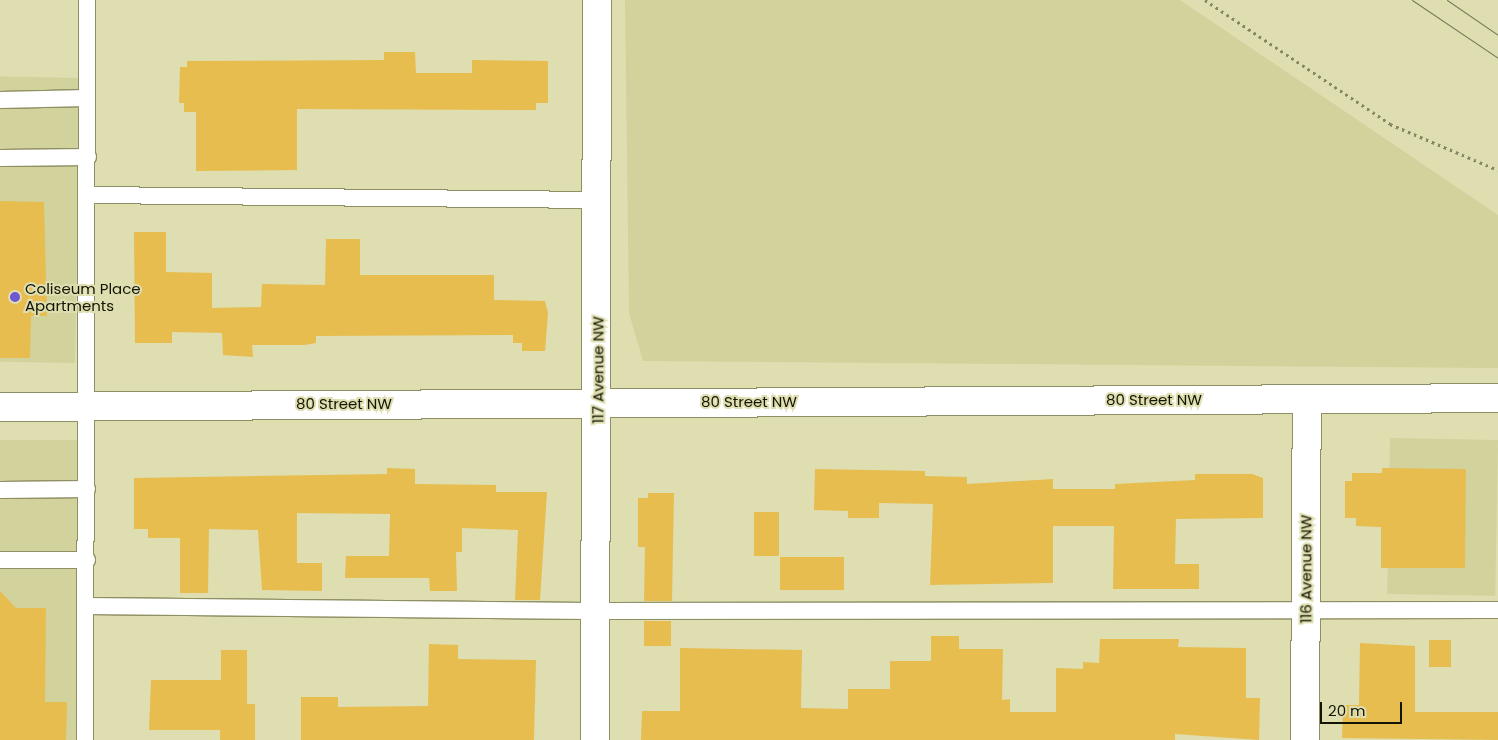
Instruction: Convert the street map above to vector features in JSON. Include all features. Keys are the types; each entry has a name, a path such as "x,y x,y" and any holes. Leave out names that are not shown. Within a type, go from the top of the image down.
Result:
{"street":[{"name":"117 Avenue NW","path":"595,740 599,402 597,0"},
{"name":"80 Street NW","path":"0,407 1498,398"},
{"name":"116 Avenue NW","path":"1305,740 1307,399"}],"lane":[{"path":"85,740 88,406 87,0"},
{"path":"0,100 87,98"},
{"path":"0,158 88,157"},
{"path":"88,195 598,200"},
{"path":"0,490 87,489"},
{"path":"0,560 87,560"},
{"path":"86,606 596,612 1306,608 1498,610"}],"path":[{"path":"1205,0 1390,124 1498,170"}],"shaded area":[{"path":"625,0 1180,0 1498,215 1498,368 643,361 629,313"},
{"path":"0,77 80,78 75,363 0,362"},
{"path":"1390,438 1498,440 1495,596 1387,594"},
{"path":"0,440 78,440 78,740 0,740"}],"building":[{"path":"384,52 415,52 416,73 472,73 472,60 548,61 548,103 536,103 536,110 297,109 297,170 196,171 196,112 184,112 184,103 179,103 180,67 187,67 187,61 384,60"},
{"name":"Coliseum Place Apartments","path":"0,201 44,202 47,316 31,316 30,358 0,358"},
{"path":"134,232 166,232 166,272 212,273 212,308 261,307 262,284 325,285 326,239 360,239 360,275 494,275 494,300 545,301 548,313 545,351 522,351 522,343 513,343 513,335 316,336 316,343 305,345 252,345 253,357 223,355 222,333 172,332 172,343 135,343"},
{"path":"387,468 415,469 415,484 496,485 496,492 547,492 540,600 515,600 518,530 462,528 462,552 456,552 457,591 430,591 429,578 345,578 346,556 389,556 390,514 297,513 297,563 322,563 322,591 262,590 258,530 209,529 208,593 180,593 180,538 148,538 148,529 134,529 134,478 387,474"},
{"path":"1382,468 1466,469 1465,568 1381,568 1381,527 1356,526 1356,518 1345,518 1345,481 1352,481 1352,473 1382,473"},
{"path":"815,469 925,471 925,476 967,477 967,484 1053,479 1053,489 1115,489 1115,484 1195,480 1195,474 1252,474 1263,478 1263,518 1176,519 1175,564 1199,564 1199,589 1113,589 1114,526 1053,526 1053,583 930,585 933,504 879,503 879,518 848,518 848,511 814,510"},
{"path":"648,493 674,493 672,601 644,601 645,547 638,547 638,498 648,498"},
{"path":"754,512 779,512 779,556 754,556"},
{"path":"780,557 844,557 844,590 780,590"},
{"path":"0,591 16,608 46,608 45,702 67,702 66,740 0,740"},
{"path":"644,621 671,621 671,646 644,646"},
{"path":"931,636 959,636 959,649 1003,649 1002,700 1010,699 1010,712 1056,712 1056,668 1083,669 1083,662 1099,663 1100,639 1179,639 1178,647 1246,648 1246,698 1260,698 1259,740 1175,734 1175,740 641,740 642,711 680,711 680,648 802,650 801,708 848,709 848,689 890,689 890,661 931,661"},
{"path":"1429,640 1451,640 1451,667 1429,667"},
{"path":"1360,643 1415,646 1415,712 1498,712 1498,740 1342,738 1343,705 1359,705"},
{"path":"429,644 458,645 458,659 536,660 534,740 301,740 301,697 338,697 338,707 428,706"},
{"path":"221,650 247,650 247,704 255,704 255,740 220,740 220,730 149,730 151,680 221,680"}],"tram line":[{"path":"1412,0 1498,58"},
{"path":"1447,0 1498,35"}],"place":[{"name":"Coliseum Place Apartments","path":"15,297"}]}
